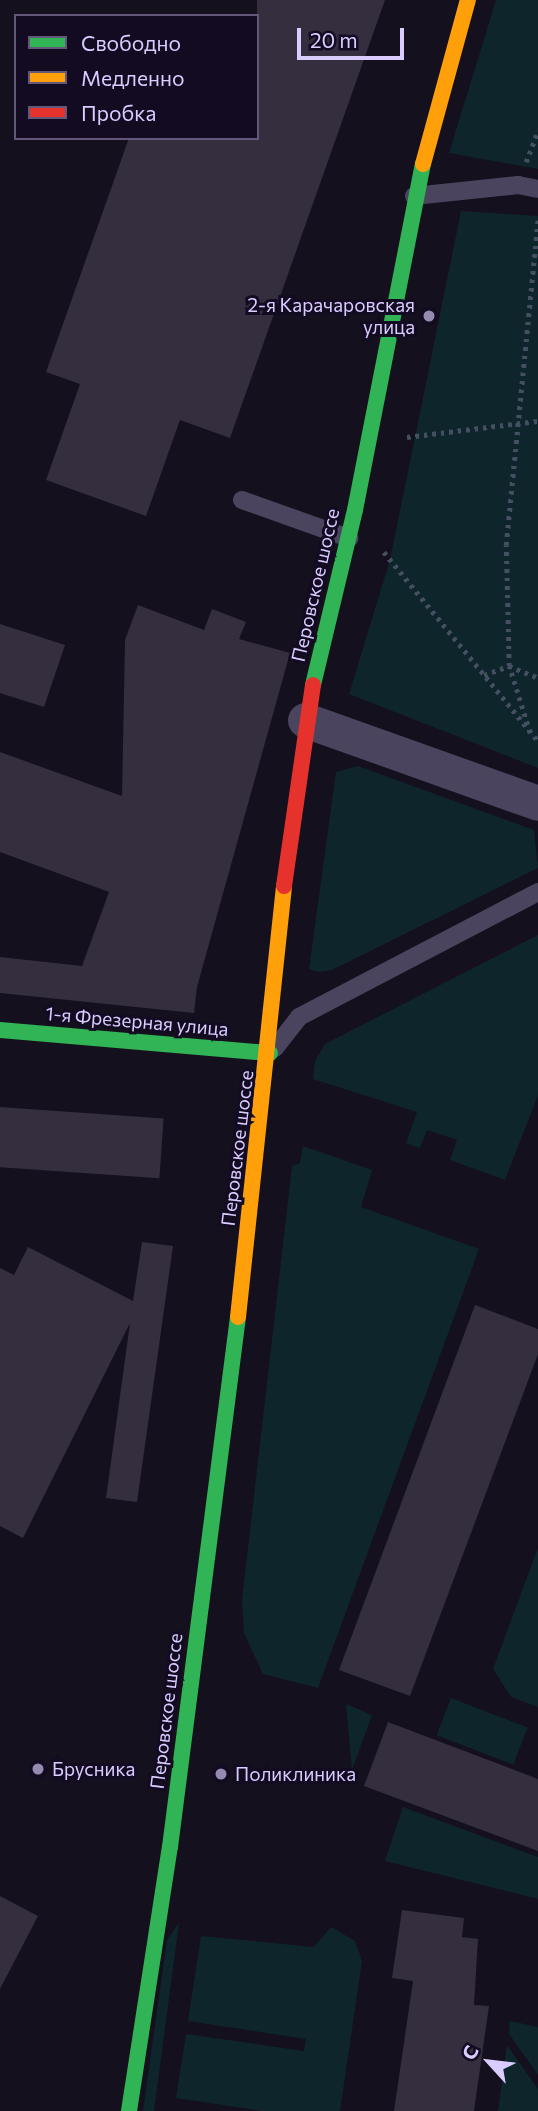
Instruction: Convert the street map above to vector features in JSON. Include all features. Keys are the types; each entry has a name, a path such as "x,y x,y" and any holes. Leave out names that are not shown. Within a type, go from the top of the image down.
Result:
{"street":[{"name":"Перовское шоссе","path":"129,2111 172,1834 270,1053 275,957 304,720 349,538 414,196 468,0"},
{"path":"304,720 538,803"},
{"name":"1-я Фрезерная улица","path":"0,1030 270,1053"}],"lane":[{"path":"414,196 518,185 538,189"},
{"path":"242,500 349,538"},
{"path":"270,1053 299,1017 538,892"}],"path":[{"path":"530,733 509,666 506,545 516,422 538,221"},
{"path":"404,437 538,421"},
{"path":"376,541 538,741"},
{"path":"484,675 509,666 538,678"}],"green space":[{"path":"496,0 538,0 538,169 449,153"},
{"path":"461,211 538,216 538,768 349,694 390,560"},
{"path":"358,766 534,830 538,868 332,970 318,972 309,969 336,772"},
{"path":"538,935 538,1095 505,1180 450,1160 457,1140 427,1130 420,1148 406,1143 417,1112 313,1079 315,1061 325,1044"},
{"path":"303,1146 372,1170 361,1207 479,1249 318,1688 263,1674 244,1633 242,1600 292,1166 300,1163"},
{"path":"538,1548 538,1707 511,1697 493,1669"},
{"path":"451,1698 528,1727 513,1765 437,1735"},
{"path":"346,1704 372,1715 352,1770"},
{"path":"403,1807 538,1857 538,1899 385,1861"},
{"path":"179,1923 154,2111 143,2111 167,1940"},
{"path":"331,1927 355,1941 362,1961 340,2111 262,2111 176,2098 186,2034 304,2051 306,2039 188,2021 201,1936 314,1947"},
{"path":"510,2021 538,2027 538,2075 509,2034"},
{"path":"507,2045 538,2089 538,2111 498,2111"}],"building":[{"path":"257,0 385,0 230,438 180,420 146,516 46,480 80,384 46,372 128,140 259,140"},
{"path":"138,605 204,630 212,609 246,622 239,639 290,653 197,987 194,1013 0,993 0,957 82,966 109,892 0,852 0,752 122,796 125,640"},
{"path":"0,624 65,645 44,707 0,693"},
{"path":"0,1107 164,1118 159,1178 0,1167"},
{"path":"142,1242 173,1246 137,1502 106,1498 130,1323 23,1538 0,1526 0,1268 14,1275 28,1247 133,1301"},
{"path":"475,1305 538,1329 538,1354 410,1696 339,1670"},
{"path":"388,1722 538,1779 538,1851 364,1786"},
{"path":"0,1896 38,1916 0,1989"},
{"path":"402,1910 464,1918 462,1937 478,1939 474,2005 489,2006 474,2111 394,2111 413,1981 392,1978"}],"traffic: fast":[{"path":"313,685 355,510 423,164"},
{"path":"0,1030 270,1053"},
{"path":"129,2111 170,1847 238,1317"}],"traffic: slow":[{"path":"423,164 468,0"},
{"path":"238,1317 284,886"}],"traffic: jam":[{"path":"284,886 313,685"}],"place":[{"name":"2-я Карачаровская улица","path":"429,316"},
{"name":"Брусника","path":"38,1769"},
{"name":"Поликлиника","path":"221,1774"}]}
